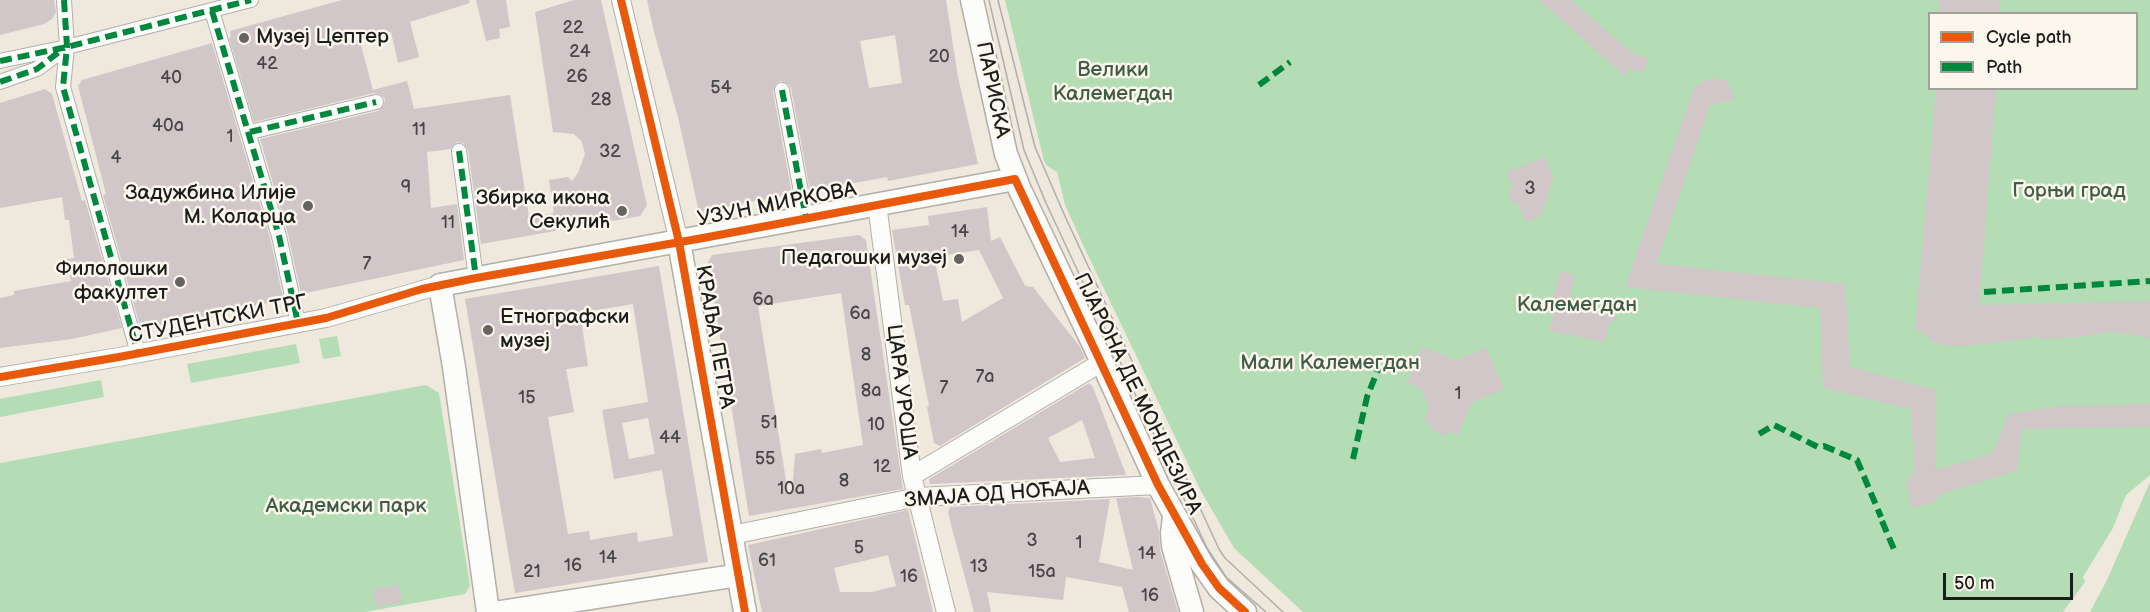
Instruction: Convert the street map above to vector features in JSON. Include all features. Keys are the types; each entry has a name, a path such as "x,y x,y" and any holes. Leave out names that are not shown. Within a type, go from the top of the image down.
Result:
{"street":[{"path":"64,0 67,47 63,87 138,353"},
{"path":"0,61 67,47 251,0"},
{"name":"КРАЉА ПЕТРА","path":"621,0 679,242 745,612"},
{"name":"ПАРИСКА","path":"972,0 1006,154 1016,179"},
{"path":"213,11 279,236 298,323"},
{"path":"0,82 37,69 67,47"},
{"path":"782,90 806,218"},
{"path":"250,132 376,102"},
{"path":"459,151 476,278"},
{"name":"УЗУН МИРКОВА","path":"440,285 1016,179"},
{"name":"ПЈАРОНА ДЕ МОНДЕЗИРА","path":"1016,179 1158,485 1202,564 1219,588 1245,612"},
{"name":"ЦАРА УРОША","path":"877,204 912,476 946,612"},
{"path":"440,285 454,367 488,612"},
{"name":"СТУДЕНТСКИ ТРГ","path":"0,377 298,323 361,309 440,285"},
{"path":"912,476 1102,362"},
{"name":"ЗМАЈА ОД НОЋАЈА","path":"732,536 918,497 1158,485"},
{"name":"ПЈАРОНА ДЕ МОНДЕЗИРА","path":"1175,515 1172,524 1173,546 1192,612"},
{"path":"500,612 739,575"}],"green space":[{"name":"Калемегдан","path":"1005,0 2150,0 2150,475 2126,495 2113,528 2083,577 2085,582 2063,612 1303,612 1234,548 1201,491 1065,205 1057,172 1047,166"},
{"path":"337,336 341,356 323,359 319,339"},
{"path":"296,344 300,363 191,383 187,364"},
{"path":"101,380 104,397 0,417 0,399"},
{"name":"Академски парк","path":"426,385 439,393 470,586 465,594 365,612 0,612 0,463"},
{"path":"2150,482 2150,612 2090,612 2107,580"}],"building":[{"path":"0,0 54,0 56,12 52,19 44,24 0,35"},
{"path":"342,0 469,0 470,3 410,22 419,57 398,63 391,32 360,42 373,90 407,81 414,109 510,95 529,217 554,213 549,180 568,177 572,181 578,173 585,154 582,142 574,134 553,132 535,12 574,0 601,0 647,205 640,216 481,244 468,150 463,143 457,142 450,149 427,152 431,208 457,204 464,260 301,294 288,234 260,139 378,111 384,105 385,99 374,93 254,122 229,38 231,37 230,31"},
{"path":"476,0 506,0 510,27 499,29 500,38 486,41"},
{"path":"647,0 946,0 958,77 978,164 888,181 887,177 810,191 791,88 781,81 776,84 773,92 792,194 699,212 678,117","holes":["895,35 902,83 869,88 860,41"]},
{"path":"1539,0 1570,0 1634,54 1648,59 1644,73 1629,69 1626,77"},
{"path":"1940,0 2000,0 2000,12 1940,12"},
{"path":"212,43 270,238 283,297 268,303 227,312 227,314 141,330 103,195 106,194 78,86 82,80"},
{"path":"1717,78 1727,80 1735,99 1710,105 1656,264 1845,284 1850,367 1935,390 1936,470 1990,454 2008,414 2060,406 2150,404 2150,427 2022,429 2017,471 1941,494 1935,502 1911,508 1907,483 1914,470 1911,409 1823,388 1820,308 1625,287 1694,87 1704,81"},
{"path":"45,89 52,94 82,201 85,200 122,328 72,339 0,348 0,298 14,295 14,291 71,281 66,259 74,258 69,220 65,220 62,197 0,208 0,103"},
{"path":"1936,90 1996,90 1979,305 2150,301 2150,339 2138,335 2108,332 2078,337 2042,339 2038,337 1948,346 1932,342 1925,334 1915,330"},
{"path":"1545,157 1553,178 1541,216 1526,222 1517,202 1513,205 1507,191 1513,188 1507,172"},
{"path":"987,207 991,241 1000,237 1025,286 1033,287 1080,347 1085,358 940,446 934,443 927,407 929,406 909,305 905,305 892,230 929,225 928,216","holes":["979,250 1003,298 962,322 958,299 943,301 934,257"]},
{"path":"859,235 866,240 903,489 749,516 708,262 712,255","holes":["841,293 863,445 822,453 821,449 795,454 792,493 788,493 758,306"]},
{"path":"659,266 708,562 515,593 465,299","holes":["633,304 648,402 602,410 614,479 662,470 673,536 638,542 637,532 590,540 589,531 568,534 548,417 574,412 566,369 588,366 580,313","648,418 655,454 629,459 622,423"]},
{"path":"1560,271 1575,275 1568,305 1552,300"},
{"path":"1556,303 1618,317 1608,325 1605,342 1549,331"},
{"path":"1422,347 1456,360 1486,348 1504,389 1471,403 1458,435 1449,431 1447,436 1430,429 1431,424 1424,421 1429,407 1421,389 1407,383 1412,372 1406,369 1414,354 1418,356"},
{"path":"1089,383 1093,387 1126,475 930,484 929,479","holes":["1082,420 1095,458 1060,462 1048,438"]},
{"path":"1116,498 1150,498 1159,531 1160,550 1178,612 1129,612 1122,587 1066,577 1063,600 987,592 991,612 974,612 948,513 950,507 1110,499 1099,562 1133,570"},
{"path":"908,510 933,612 762,612 748,545","holes":["888,555 896,586 872,592 840,592 834,568"]},
{"path":"399,585 402,602 376,607 373,589"}],"tram line":[{"path":"989,0 1024,150 1046,203 1207,548 1226,577 1266,612"},
{"path":"998,0 1035,147 1219,549 1225,558 1283,612"}],"marked path":[{"path":"64,0 67,47 63,87 138,353"},
{"path":"0,61 67,47 251,0"},
{"path":"212,11 279,236 298,323"},
{"path":"0,82 37,69 64,48"},
{"path":"1259,85 1290,62"},
{"path":"782,90 806,218"},
{"path":"250,132 376,102"},
{"path":"459,151 476,278"},
{"path":"1984,292 2150,281"},
{"path":"1353,459 1367,397 1379,367"},
{"path":"1759,434 1774,425 1818,447 1824,446 1857,460 1881,517"},
{"path":"1882,521 1896,554"}],"cycle path":[{"path":"621,0 679,242 745,612"},
{"path":"0,377 326,318 422,289 476,278 1015,179 1158,485 1202,564 1219,588 1245,612"}],"place":[{"name":"Музеј Цептер","path":"244,38"},
{"name":"Задужбина Илије М. Коларца","path":"308,206"},
{"name":"Збирка икона Секулић","path":"622,211"},
{"name":"Педагошки музеј","path":"959,259"},
{"name":"Филолошки факултет","path":"180,282"},
{"name":"Етнографски музеј","path":"488,330"}],"park label":[{"name":"Велики Калемегдан","path":"1113,83"},
{"name":"Горњи град","path":"2069,192"},
{"name":"Мали Калемегдан","path":"1330,364"}]}
